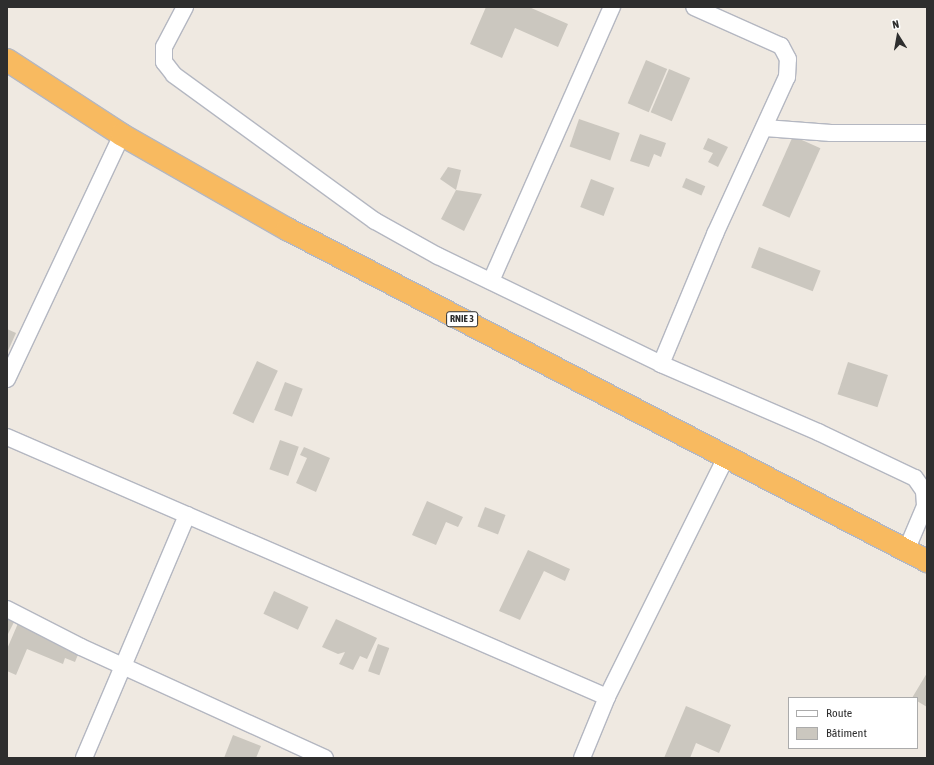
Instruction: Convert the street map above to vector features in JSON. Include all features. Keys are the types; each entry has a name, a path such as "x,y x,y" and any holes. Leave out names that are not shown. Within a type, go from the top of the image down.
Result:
{"highway":[{"name":"RNIE 3","path":"7,60 122,135 287,229 726,455 927,561"}],"street":[{"path":"185,7 164,47 164,62 174,75 375,221 438,256 661,364 818,432 915,478 924,491 925,506 906,551"},
{"path":"491,281 612,7"},
{"path":"661,364 715,234 788,77 788,59 781,46 694,7"},
{"path":"765,128 831,133 927,133"},
{"path":"7,379 122,135"},
{"path":"7,438 607,697"},
{"path":"582,758 607,697 726,455"},
{"path":"84,758 187,515"},
{"path":"7,609 122,666 325,758"}],"building":[{"path":"486,7 529,7 568,24 558,47 515,28 502,58 470,44"},
{"path":"646,60 667,69 649,112 628,103"},
{"path":"669,69 690,78 672,121 651,112"},
{"path":"579,119 620,133 610,160 570,146"},
{"path":"640,134 666,143 661,157 654,154 649,167 630,161"},
{"path":"793,136 820,148 789,218 762,205"},
{"path":"708,138 728,147 718,167 708,162 713,153 703,149"},
{"path":"448,167 461,170 456,190 440,179"},
{"path":"686,178 705,186 701,195 682,187"},
{"path":"591,179 614,188 604,216 580,207"},
{"path":"456,190 482,194 464,231 441,219"},
{"path":"759,247 821,271 813,291 751,268"},
{"path":"7,329 16,333 7,353"},
{"path":"257,361 278,371 253,423 232,414"},
{"path":"848,362 888,375 877,407 837,394"},
{"path":"285,382 303,389 292,417 274,410"},
{"path":"280,440 299,447 288,476 269,469"},
{"path":"304,447 330,458 316,492 296,483 307,458 300,455"},
{"path":"427,501 463,517 458,527 446,522 436,545 412,535"},
{"path":"485,507 506,515 498,534 477,527"},
{"path":"528,550 570,569 565,581 544,571 520,620 499,611"},
{"path":"274,591 308,607 298,630 263,614"},
{"path":"7,616 15,620 7,636"},
{"path":"336,619 377,638 367,659 360,656 353,670 339,664 345,652 338,654 322,647"},
{"path":"19,621 81,647 75,662 65,658 63,664 27,649 16,675 7,671 7,649"},
{"path":"378,644 389,648 379,675 368,671"},
{"path":"927,673 927,707 918,702 918,697 913,697"},
{"path":"686,706 731,725 719,753 696,743 690,758 664,758"},
{"path":"233,735 261,746 256,758 224,758"}]}
